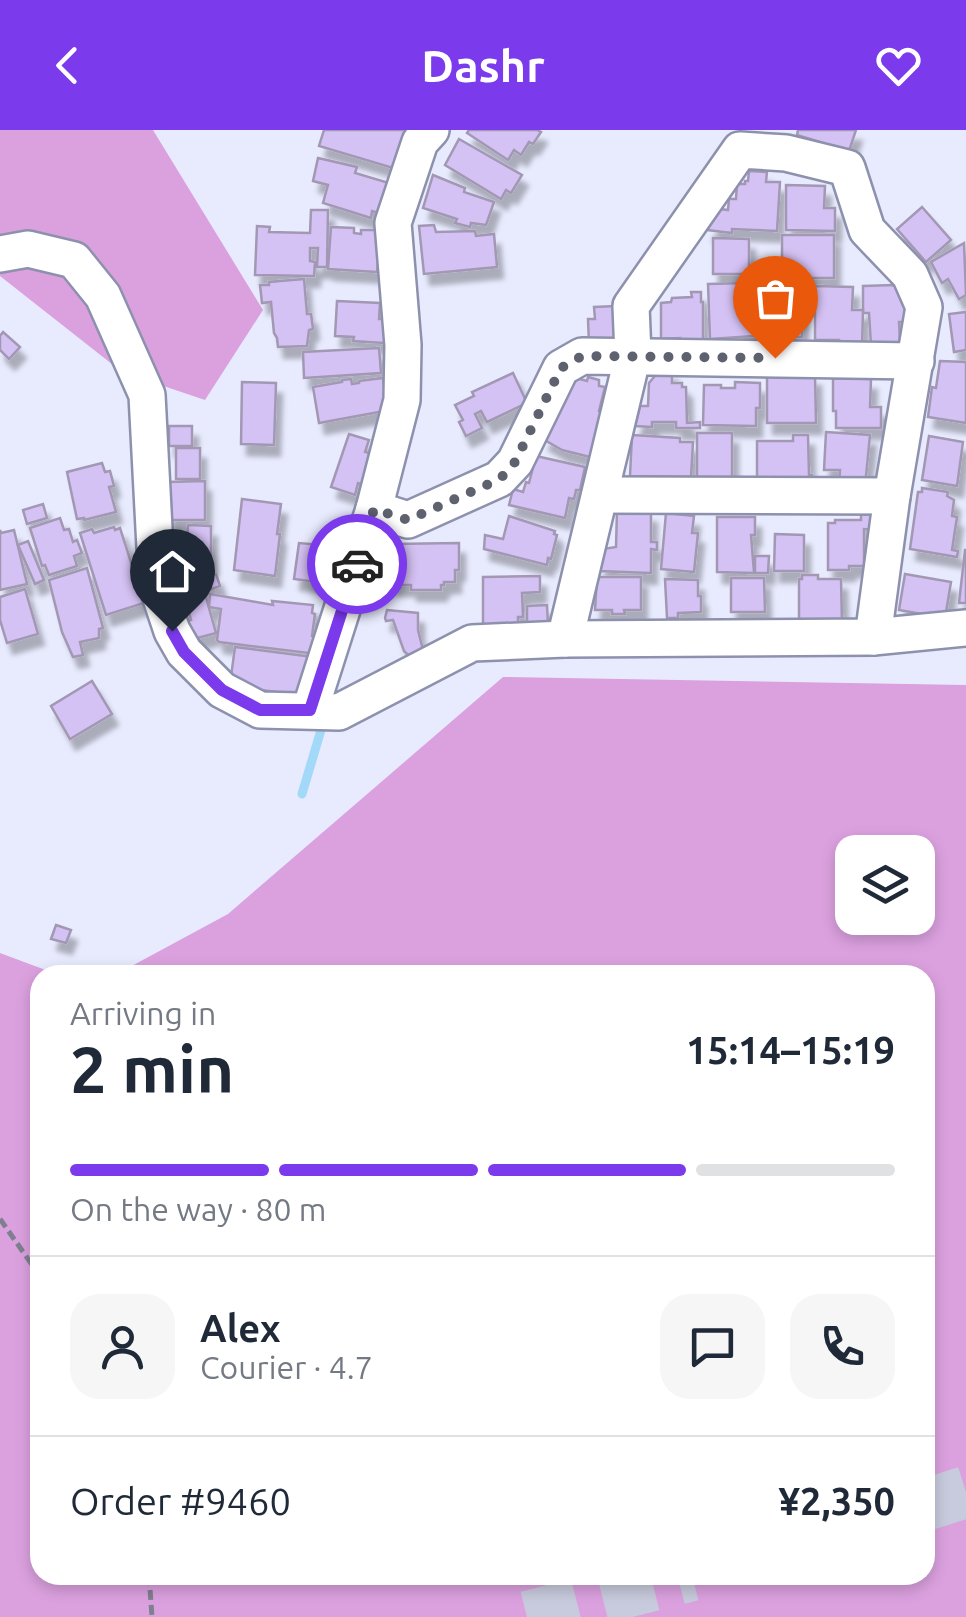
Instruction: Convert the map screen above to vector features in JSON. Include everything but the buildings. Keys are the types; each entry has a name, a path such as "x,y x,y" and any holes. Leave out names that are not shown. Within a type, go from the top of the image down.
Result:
{"street":[{"path":"310,710 374,509 402,400 403,346 393,223 420,142 432,130"},
{"path":"565,640 634,355 632,306 740,150 787,142 847,168 867,230 910,275 924,308 873,637"},
{"path":"0,254 28,249 74,260 103,296 147,395 157,586 172,631 184,652 222,690 260,710 338,712 472,644 873,637 966,628"},
{"path":"374,509 408,520 500,479 515,462 561,368 582,356 916,361"},
{"path":"600,496 892,496"}],"path":[{"path":"0,1219 30,1262"},
{"path":"150,1585 152,1617"}],"shaded area":[{"path":"0,130 153,130 263,310 205,400 122,372 0,276"},
{"path":"503,677 966,685 966,1617 0,1617 0,953 32,965 30,1585 935,1585 935,965 134,965 228,914"}],"waterway":[{"path":"302,794 324,720"}],"tunnel":[{"path":"935,1502 966,1492"},
{"path":"527,1617 653,1585"}],"way so far":[{"path":"357,564 374,509 408,520 500,479 515,462 561,368 582,356 775,358"}],"route":[{"path":"172,631 184,652 222,690 260,710 310,710 357,564"}]}
